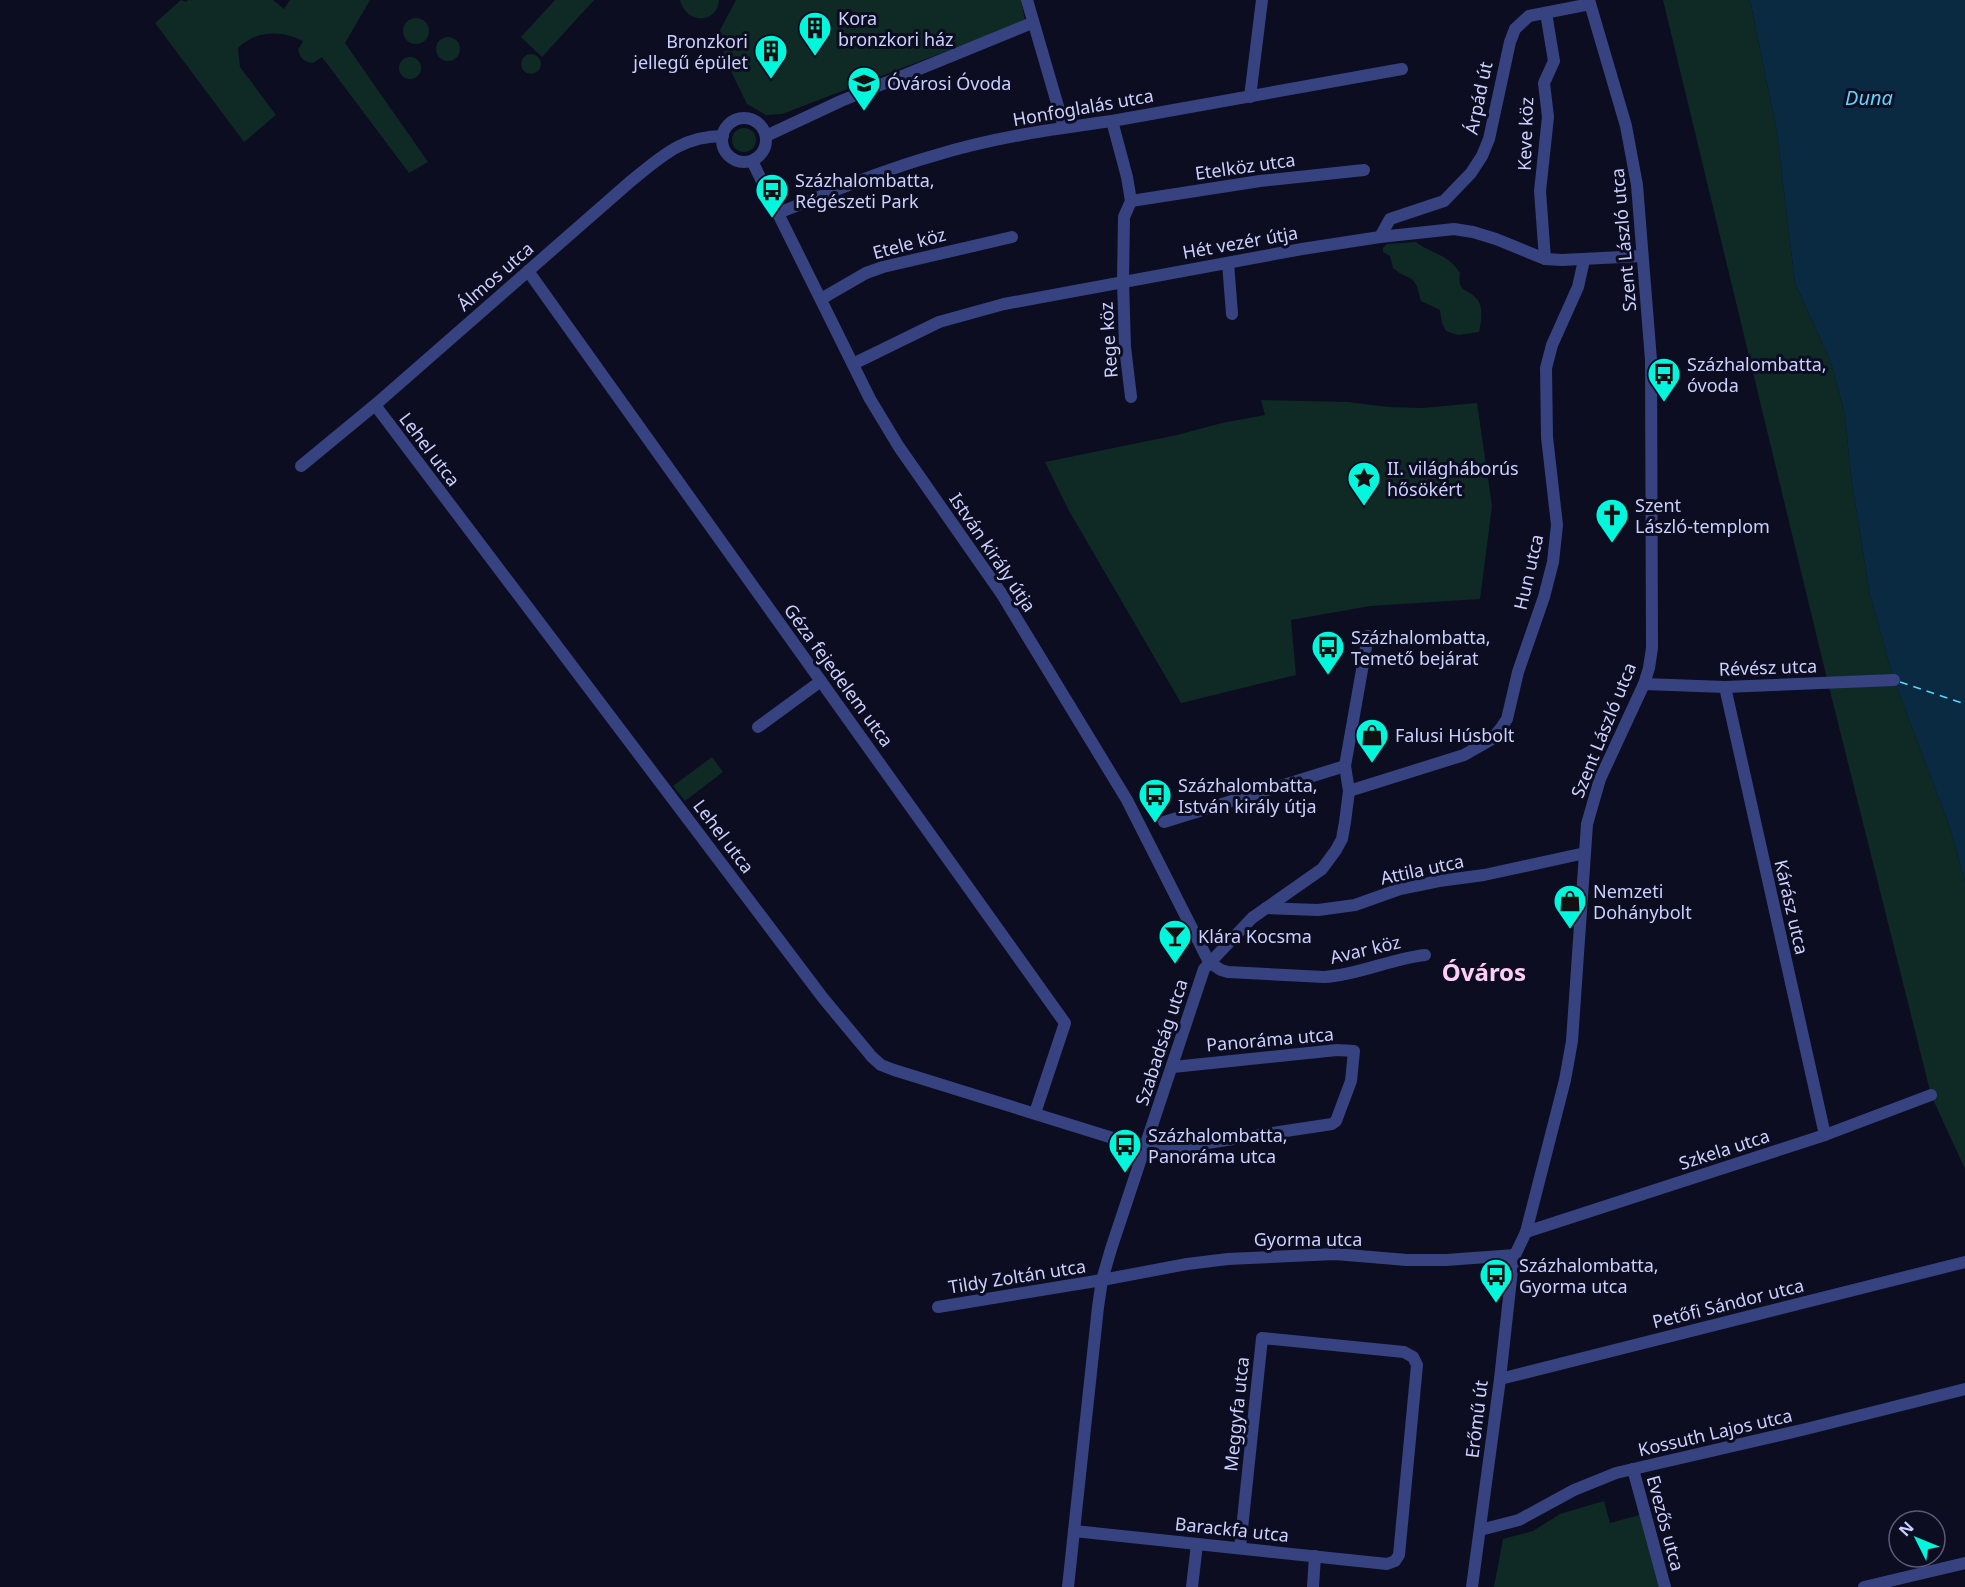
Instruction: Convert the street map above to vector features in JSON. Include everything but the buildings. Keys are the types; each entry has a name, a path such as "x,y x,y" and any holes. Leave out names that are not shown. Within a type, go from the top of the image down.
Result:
{"street":[{"path":"1027,0 1064,127"},
{"path":"1250,97 1262,0"},
{"name":"Árpád út","path":"1380,237 1390,219 1444,201 1471,173 1489,139 1504,66 1515,29 1529,16 1589,2"},
{"name":"Szent László utca","path":"1515,1255 1526,1232 1565,1080 1572,1041 1587,824 1600,779 1644,684 1652,648 1651,360 1637,185 1633,154 1589,2"},
{"name":"Keve köz","path":"1545,259 1540,191 1548,117 1544,83 1554,62 1546,13"},
{"path":"766,136 841,100 1032,23"},
{"name":"Honfoglalás utca","path":"778,213 895,168 972,145 1402,69"},
{"path":"741,118 748,118 760,124 766,136 765,148 752,161 745,162 731,158 724,148 723,136 729,124 741,118"},
{"path":"1112,121 1131,201"},
{"name":"Álmos utca","path":"301,466 375,405 631,181 665,154 691,140 723,136"},
{"name":"István király útja","path":"752,161 853,364 889,430 991,578 1127,800 1209,962"},
{"name":"Etelköz utca","path":"1131,201 1260,181 1364,170"},
{"name":"Rege köz","path":"1131,201 1124,217 1123,281 1125,347 1131,397"},
{"name":"Hét vezér útja","path":"853,364 913,333 947,320 1004,304 1380,237 1454,229 1489,237 1545,259 1584,260 1642,256"},
{"name":"Etele köz","path":"821,299 866,273 883,267 1012,237"},
{"name":"Hun utca","path":"1349,791 1464,755 1492,739 1507,719 1518,672 1544,597 1556,543 1557,525 1547,428 1546,368 1551,345 1578,287 1584,260"},
{"path":"1228,263 1232,314"},
{"name":"Géza fejedelem utca","path":"528,271 1065,1023 1035,1113"},
{"name":"Lehel utca","path":"375,405 864,1049 881,1065 894,1070 1145,1148"},
{"name":"Szabadság utca","path":"1068,1587 1102,1280 1199,981 1209,962 1252,918 1311,878 1331,860 1342,839 1349,791 1345,766 1368,636"},
{"name":"Révész utca","path":"1644,684 1725,687 1894,680"},
{"path":"758,727 821,681"},
{"name":"Kárász utca","path":"1725,687 1825,1135"},
{"path":"1164,822 1345,766"},
{"name":"Attila utca","path":"1266,908 1318,910 1355,904 1400,889 1439,881 1484,876 1585,853"},
{"name":"Avar köz","path":"1209,962 1228,972 1324,978 1402,958 1425,955"},
{"name":"Panoráma utca","path":"1145,1148 1161,1150 1332,1124 1336,1120 1352,1081 1354,1051 1337,1050 1173,1066"},
{"name":"Szkela utca","path":"1526,1232 1825,1135 1931,1095"},
{"name":"Gyorma utca","path":"1102,1280 1187,1264 1269,1256 1335,1254 1407,1260 1446,1260 1515,1255"},
{"name":"Erőmű út","path":"1472,1587 1515,1255"},
{"name":"Petőfi Sándor utca","path":"1500,1379 1965,1262"},
{"name":"Tildy Zoltán utca","path":"938,1306 1102,1280"},
{"name":"Meggyfa utca","path":"1240,1548 1262,1338 1404,1352 1413,1357 1417,1365 1399,1555 1395,1561 1388,1564"},
{"name":"Kossuth Lajos utca","path":"1480,1530 1519,1520 1574,1490 1616,1473 1965,1389"},
{"name":"Evezős utca","path":"1633,1469 1665,1587"},
{"name":"Barackfa utca","path":"1074,1531 1388,1564"},
{"path":"1192,1587 1197,1544"},
{"path":"1313,1587 1316,1556"},
{"path":"1864,1587 1965,1563"}],"green space":[{"path":"181,0 186,2 188,0 273,0 284,9 290,0 370,0 345,43 428,162 409,173 322,57 313,63 305,61 298,50 303,41 278,34 261,35 238,48 240,67 276,115 244,142 155,23"},
{"path":"555,0 594,0 542,57 521,37"},
{"path":"680,0 719,0 713,13 702,18 689,14"},
{"path":"736,0 1021,0 1025,21 782,114 766,115 747,104 726,61 719,32"},
{"path":"1663,0 1750,0 1777,132 1795,283 1831,362 1845,415 1851,476 1870,595 1894,680 1950,827 1965,882 1965,1169 1931,1095 1828,683"},
{"path":"416,18 425,22 429,31 425,40 416,44 407,40 403,31 407,22"},
{"path":"443,37 453,37 460,44 460,54 453,61 443,61 436,54 436,44"},
{"path":"531,54 538,57 541,64 538,71 531,74 524,71 521,64 524,57"},
{"path":"410,57 418,60 421,68 418,76 410,79 402,76 399,68 402,60"},
{"path":"744,128 753,131 756,140 753,149 744,152 735,149 732,140 735,131"},
{"path":"1416,242 1445,258 1460,273 1461,287 1477,299 1481,306 1479,332 1458,335 1446,331 1440,310 1421,301 1417,286 1412,279 1393,268 1390,256 1383,252 1387,244"},
{"path":"1261,400 1348,402 1423,408 1477,403 1492,506 1480,599 1370,606 1291,620 1296,675 1181,703 1068,509 1045,462 1265,415"},
{"path":"712,757 723,772 685,801 673,786"},
{"path":"1604,1501 1610,1523 1647,1513 1663,1587 1494,1587 1503,1539 1533,1531 1560,1514"}],"water":[{"name":"Duna","path":"1750,0 1965,0 1965,882 1950,827 1894,680 1870,595 1851,476 1845,415 1831,362 1795,283 1777,132"}],"ferry route":[{"path":"1900,682 1965,704"}],"place":[{"name":"Kora bronzkori ház","path":"815,57"},
{"name":"Bronzkori jellegű épület","path":"771,80"},
{"name":"Óvárosi Óvoda","path":"864,112"},
{"name":"Százhalombatta, Régészeti Park","path":"772,219"},
{"name":"Százhalombatta, óvoda","path":"1664,403"},
{"name":"II. világháborús hősökért","path":"1364,507"},
{"name":"Szent László-templom","path":"1612,544"},
{"name":"Százhalombatta, Temető bejárat","path":"1328,676"},
{"name":"Falusi Húsbolt","path":"1372,764"},
{"name":"Százhalombatta, István király útja","path":"1155,824"},
{"name":"Nemzeti Dohánybolt","path":"1570,930"},
{"name":"Klára Kocsma","path":"1175,965"},
{"name":"Százhalombatta, Panoráma utca","path":"1125,1174"},
{"name":"Százhalombatta, Gyorma utca","path":"1496,1304"}],"district":[{"name":"Óváros","path":"1484,971"}]}
